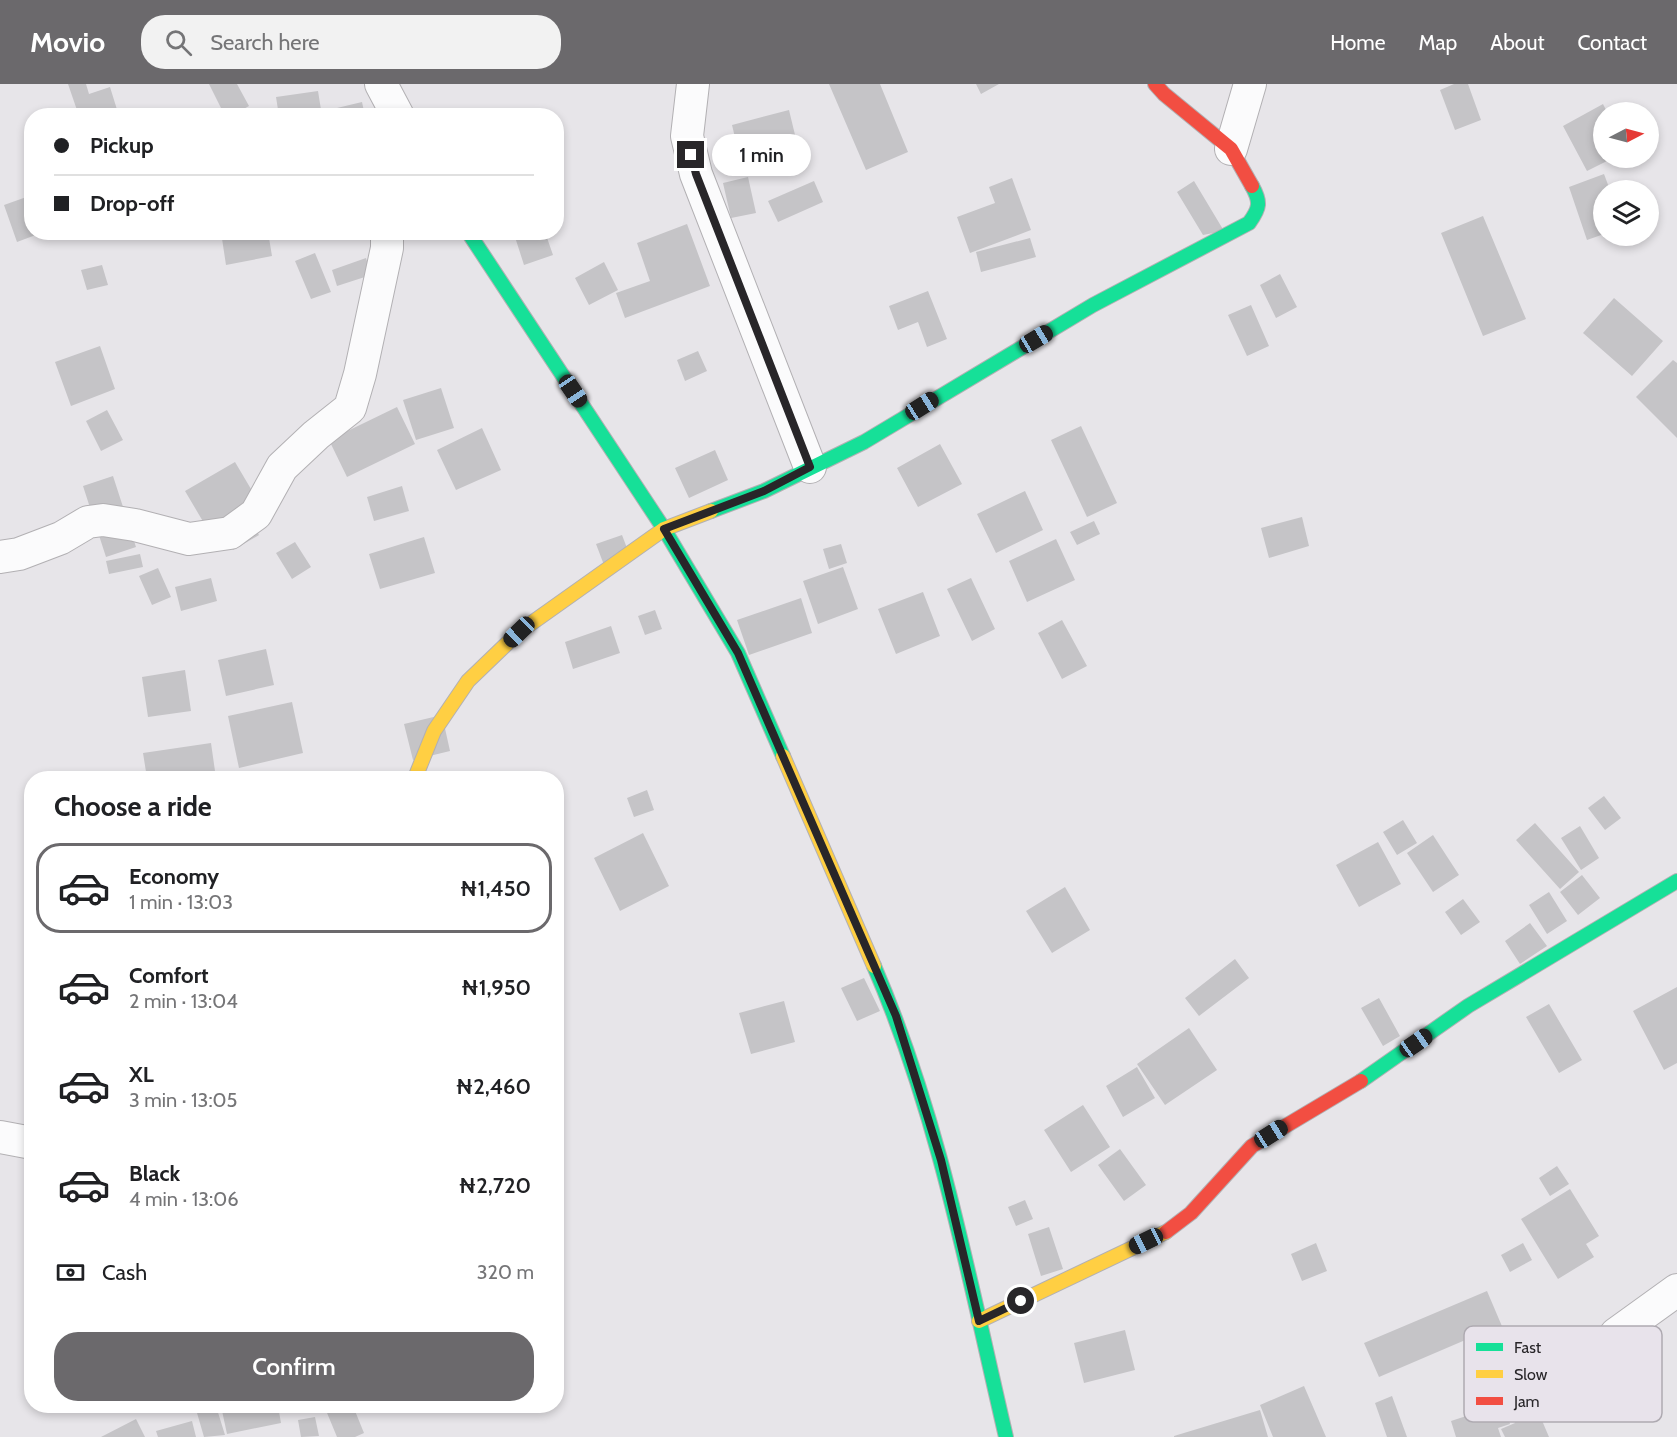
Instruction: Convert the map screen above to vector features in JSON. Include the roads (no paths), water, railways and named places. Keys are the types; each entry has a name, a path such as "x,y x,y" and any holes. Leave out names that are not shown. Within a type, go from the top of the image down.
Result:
{"street":[{"path":"381,84 394,108"},
{"path":"693,84 687,136 696,174 810,467"},
{"path":"418,771 435,731 468,681 519,632 664,529 764,491 864,442 1093,305 1249,223 1257,212 1259,198 1231,149 1155,84"},
{"path":"1231,149 1250,84"},
{"path":"0,557 19,554 61,538 88,522 103,520 135,525 189,539 230,533 256,514 282,467 316,435 350,408 363,363 387,240"},
{"path":"473,240 664,529 738,653 896,1016 941,1160 1006,1437"},
{"path":"979,1321 1167,1231 1191,1213 1252,1146 1346,1092 1468,1006 1677,881"},
{"path":"0,1137 24,1142"},
{"path":"1627,1326 1677,1290"}]}
